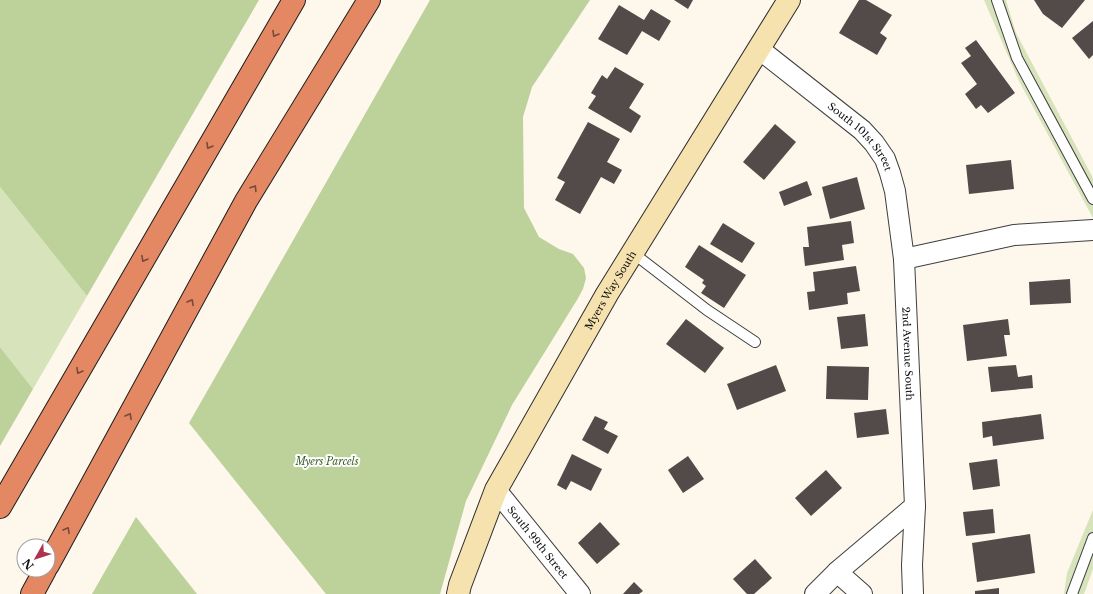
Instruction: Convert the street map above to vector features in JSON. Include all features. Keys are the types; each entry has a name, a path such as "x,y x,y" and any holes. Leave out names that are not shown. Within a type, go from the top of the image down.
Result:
{"highway":[{"path":"0,507 294,0"},
{"path":"56,549 246,201 370,0"},
{"path":"32,594 41,578"}],"main road":[{"name":"Myers Way South","path":"458,594 496,490 607,294 789,0"}],"street":[{"name":"South 101st Street","path":"759,49 862,130 874,143 884,159 895,191 904,259"},
{"path":"904,259 1014,234 1093,230"},
{"name":"2nd Avenue South","path":"904,259 915,506 912,565 913,594"},
{"name":"South 99th Street","path":"496,490 580,594"},
{"path":"828,586 915,506"},
{"path":"828,586 862,594"}],"lane":[{"path":"997,0 1017,58 1093,199"},
{"path":"633,253 707,310 755,342"},
{"path":"1072,594 1093,538"}],"green space":[{"path":"0,0 259,0 87,296 0,187"},
{"name":"Myers Parcels","path":"430,0 590,0 532,87 523,117 524,208 539,237 559,249 573,254 584,268 586,278 583,289 577,300 512,405 466,501 440,594 326,594 189,423"},
{"path":"984,0 1006,0 1016,33 1093,178 1093,218 1019,81"},
{"path":"0,187 87,296 33,389 0,347"},
{"path":"0,347 33,389 0,446"},
{"path":"1093,510 1093,569 1084,594 1064,594 1067,573"},
{"path":"136,517 197,594 92,594"}],"building":[{"path":"674,0 693,0 688,9"},
{"path":"859,0 866,0 892,15 880,33 887,38 877,55 839,33"},
{"path":"1034,0 1085,0 1062,28 1043,14"},
{"path":"619,5 644,20 651,9 671,21 659,41 642,31 627,55 598,39"},
{"path":"1093,21 1093,55 1089,59 1072,38"},
{"path":"976,40 1015,93 988,113 981,105 976,109 965,94 977,84 961,63 971,56 965,48"},
{"path":"615,67 644,84 629,108 641,116 631,133 588,108 596,96 591,93 602,75 607,79"},
{"path":"588,122 620,139 607,162 622,170 614,184 601,177 580,214 555,200 565,182 557,178"},
{"path":"775,124 796,142 764,180 743,162"},
{"path":"1011,160 1014,189 969,194 966,165"},
{"path":"857,177 865,209 830,219 822,187"},
{"path":"807,181 812,195 784,206 779,192"},
{"path":"851,221 854,243 842,245 844,260 805,266 803,247 809,247 807,227"},
{"path":"723,223 755,243 742,263 710,244"},
{"path":"699,245 746,275 724,308 701,293 706,286 702,283 704,280 685,267"},
{"path":"856,266 860,291 847,293 848,304 809,310 807,292 815,291 813,272"},
{"path":"1070,279 1071,303 1030,305 1029,282"},
{"path":"865,314 868,346 841,349 837,317"},
{"path":"686,319 724,348 705,373 666,344"},
{"path":"1008,319 1010,335 1004,335 1007,356 967,361 963,325"},
{"path":"776,365 786,391 737,410 727,384"},
{"path":"1016,365 1018,377 1032,375 1033,388 991,392 988,367"},
{"path":"827,366 869,367 868,400 826,399"},
{"path":"886,409 889,434 857,438 854,413"},
{"path":"1041,414 1044,439 993,446 992,436 983,438 982,422"},
{"path":"595,416 608,422 604,429 618,436 608,454 582,440"},
{"path":"572,454 602,469 591,491 571,481 566,490 557,485"},
{"path":"688,456 704,479 683,493 668,470"},
{"path":"997,459 1000,486 973,490 969,463"},
{"path":"826,470 842,488 811,516 795,498"},
{"path":"993,509 995,533 966,536 963,512"},
{"path":"600,522 620,544 597,564 578,543"},
{"path":"1030,534 1035,573 977,582 972,543"},
{"path":"755,559 772,578 754,594 747,594 733,579"},
{"path":"634,582 643,591 639,594 623,594"},
{"path":"999,588 999,594 975,594 975,591"}]}
